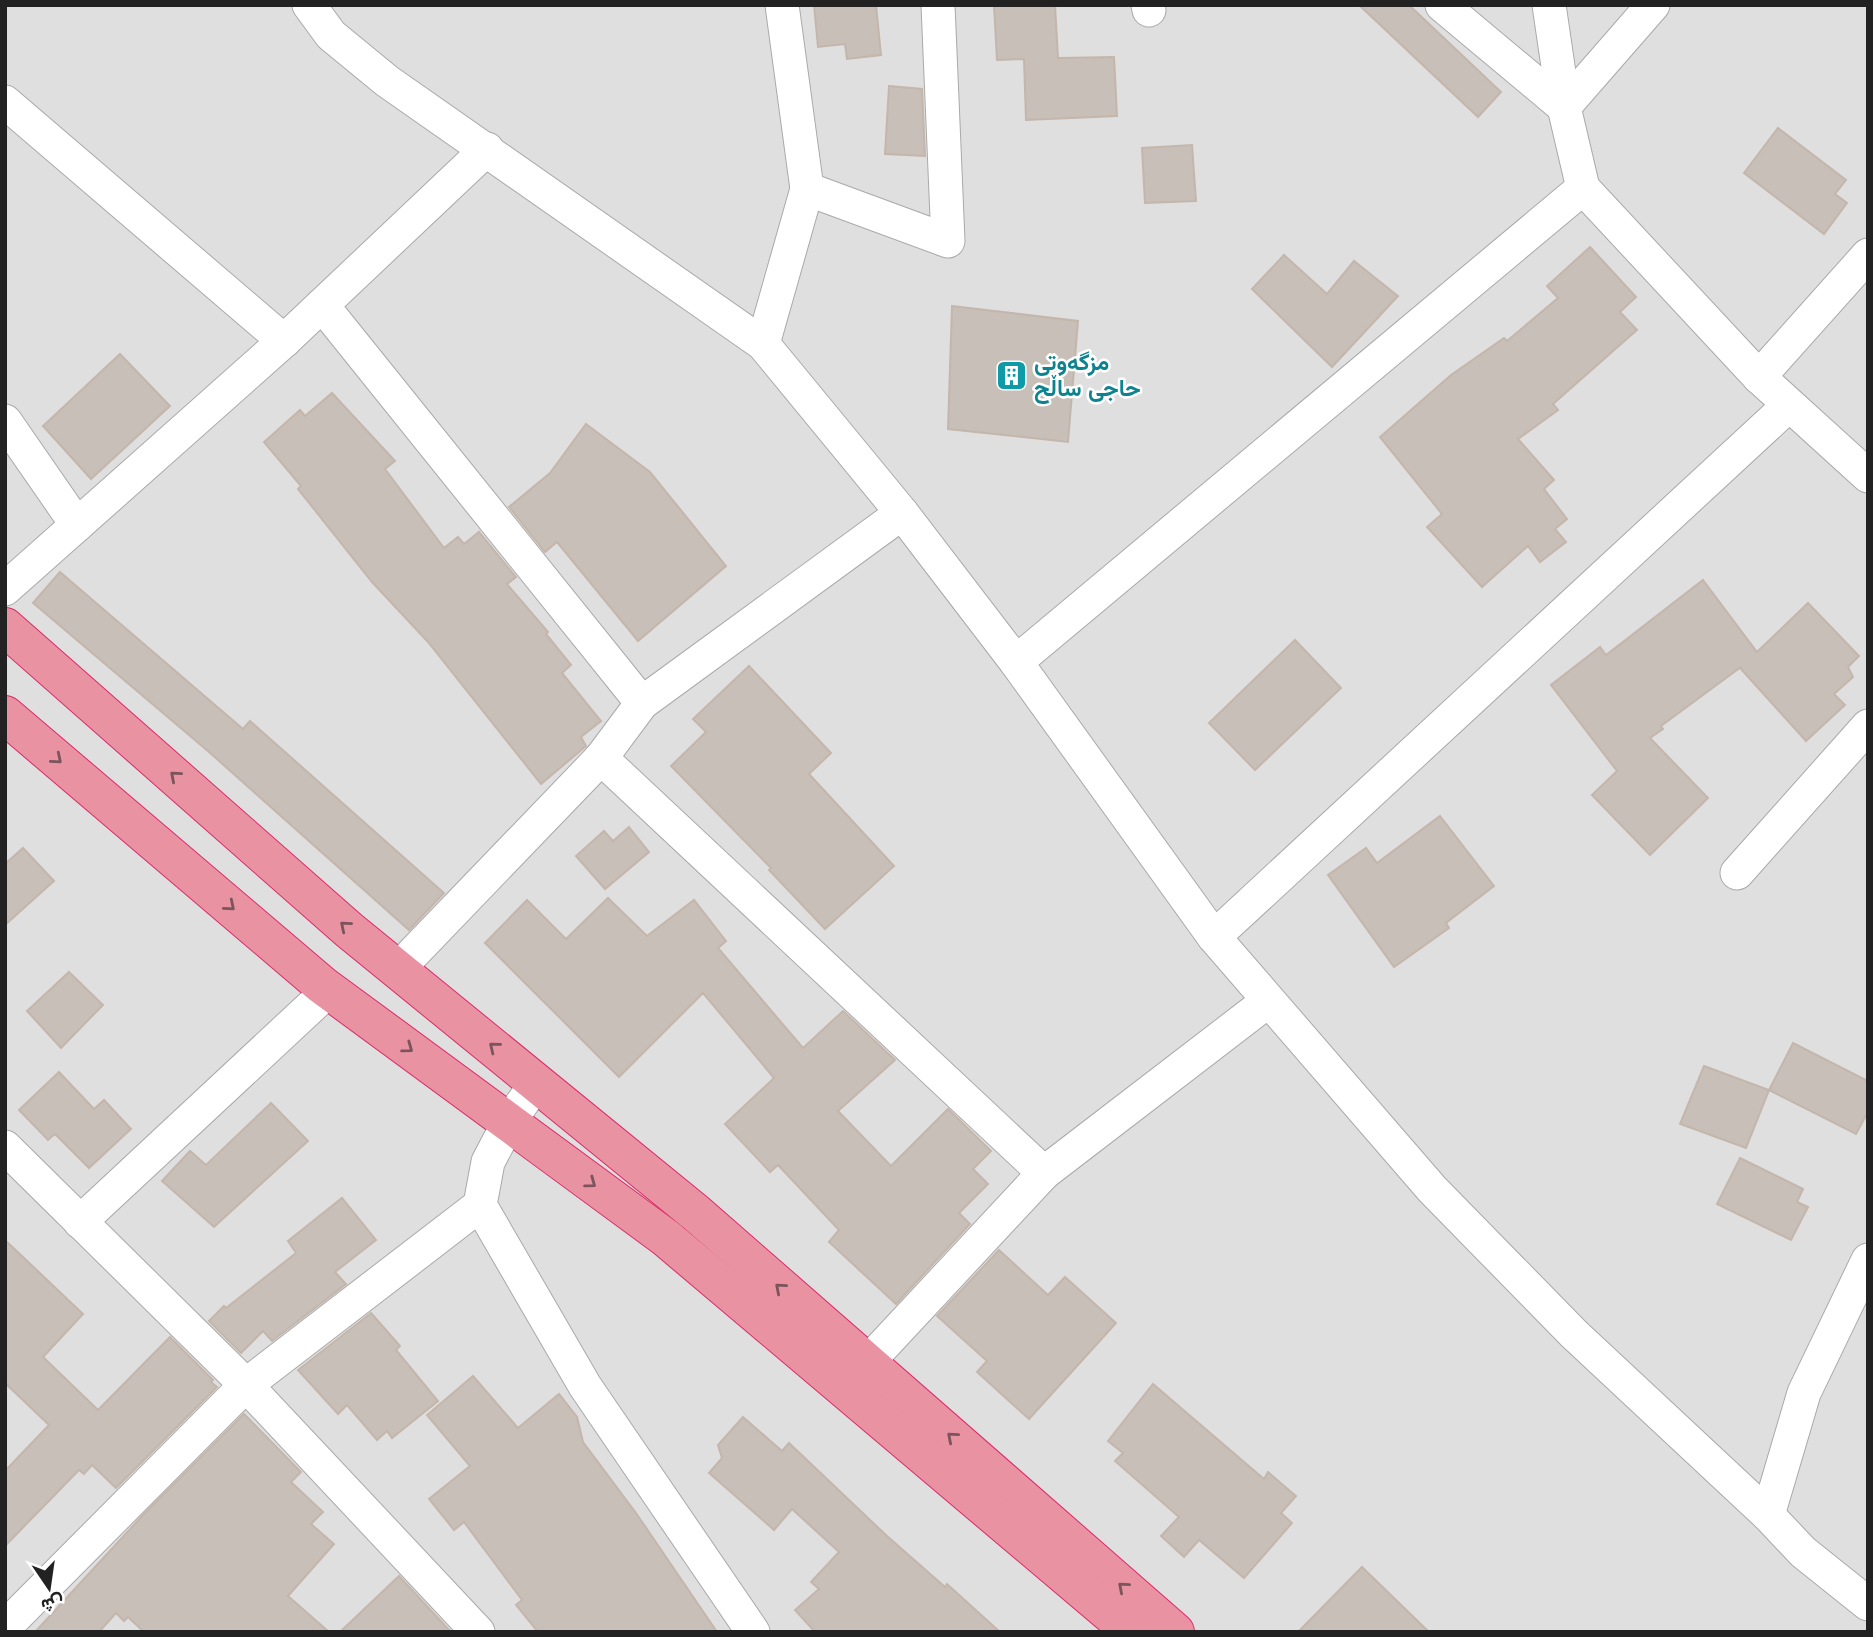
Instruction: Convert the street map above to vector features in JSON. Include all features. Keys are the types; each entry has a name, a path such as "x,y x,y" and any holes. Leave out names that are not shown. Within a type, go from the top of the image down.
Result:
{"highway":[{"path":"5,627 349,930 399,968 696,1213 1175,1632"},
{"path":"5,715 329,990 667,1238 1132,1632"}],"street":[{"path":"309,5 331,35 387,81 763,344 902,513 1016,662 1213,937 1432,1189 1574,1334 1768,1514 1803,1552 1868,1604"},
{"path":"763,344 807,189 782,5"},
{"path":"807,189 948,241 938,5"},
{"path":"1442,5 1564,107"},
{"path":"1549,5 1564,107 1583,188 1759,377 1868,476"},
{"path":"1564,107 1653,5"},
{"path":"5,102 284,341"},
{"path":"5,589 284,341 487,149"},
{"path":"1016,662 1583,188"},
{"path":"1759,377 1868,255"},
{"path":"322,305 642,703"},
{"path":"1213,937 1789,404"},
{"path":"5,421 76,525"},
{"path":"399,968 601,758 642,703 902,513"},
{"path":"1737,873 1868,726"},
{"path":"601,758 1044,1173"},
{"path":"80,1222 329,990"},
{"path":"867,1363 1044,1173 1268,1001"},
{"path":"537,1082 509,1122 488,1162 480,1205 585,1386 753,1632"},
{"path":"5,1147 246,1385 478,1632"},
{"path":"5,1627 246,1385 480,1205"},
{"path":"1768,1514 1804,1393 1868,1260"}],"shaded area":[{"path":"5,5 1868,5 1868,1632 5,1632"}],"building":[{"path":"814,5 876,5 881,55 847,59 845,44 818,47"},
{"path":"994,5 1055,5 1058,58 1114,57 1117,116 1026,120 1024,59 997,60"},
{"path":"1359,5 1409,5 1501,92 1478,117"},
{"path":"889,86 922,89 925,156 885,154"},
{"path":"1778,128 1846,180 1835,194 1847,203 1824,234 1744,173"},
{"path":"1192,145 1196,201 1145,203 1142,148"},
{"path":"1590,247 1636,297 1620,312 1637,330 1553,404 1558,410 1518,439 1554,480 1544,489 1567,519 1555,529 1566,542 1540,562 1528,546 1482,587 1427,527 1442,514 1380,437 1451,375 1504,338 1507,341 1558,298 1547,286"},
{"path":"1284,255 1327,294 1354,261 1398,296 1332,367 1252,289"},
{"name":"مزگەوتی حاجی ساڵح","path":"952,306 1078,321 1068,442 948,429"},
{"path":"120,354 170,406 91,479 43,426"},
{"path":"332,393 395,461 385,469 444,548 458,537 464,544 479,532 516,577 507,584 548,632 546,634 571,665 562,673 601,721 581,737 586,746 541,784 428,642 372,582 298,489 301,486 264,442 300,410 305,416"},
{"path":"586,424 650,472 726,566 638,641 557,542 545,552 509,507 550,473"},
{"path":"60,572 243,729 250,721 444,893 409,930 209,752 33,603"},
{"path":"1703,580 1757,652 1808,603 1859,656 1848,667 1853,677 1834,694 1845,705 1806,741 1741,667 1661,726 1663,729 1650,738 1708,798 1650,855 1592,795 1617,771 1551,685 1600,647 1606,655"},
{"path":"1295,640 1341,688 1255,770 1209,723"},
{"path":"749,666 831,753 809,774 894,866 825,929 769,870 771,868 671,766 706,732 693,719"},
{"path":"1440,816 1494,886 1446,923 1449,928 1394,967 1328,875 1366,848 1377,863"},
{"path":"629,827 649,852 605,889 576,856 604,831 613,841"},
{"path":"23,848 54,881 5,925 5,864"},
{"path":"608,898 647,936 694,900 726,941 718,948 803,1048 843,1011 895,1060 838,1111 891,1166 948,1109 991,1151 973,1169 988,1184 959,1213 970,1224 896,1304 829,1242 839,1230 778,1165 770,1172 725,1124 774,1078 703,993 619,1077 485,943 527,900 566,939"},
{"path":"69,972 103,1005 61,1048 27,1011"},
{"path":"1793,1043 1868,1081 1868,1112 1856,1134 1769,1090"},
{"path":"1704,1066 1769,1090 1746,1148 1680,1124"},
{"path":"59,1072 94,1109 104,1100 131,1129 89,1168 55,1134 48,1140 19,1110"},
{"path":"271,1103 308,1141 214,1227 162,1181 190,1151 206,1165"},
{"path":"1740,1158 1803,1189 1797,1202 1808,1207 1791,1240 1717,1204"},
{"path":"342,1198 376,1240 335,1272 346,1284 272,1341 263,1331 241,1353 209,1321 224,1306 226,1308 296,1253 288,1241"},
{"path":"5,1240 83,1314 43,1357 98,1410 170,1337 217,1387 116,1488 92,1465 84,1474 79,1470 5,1546 5,1471 49,1425 5,1383"},
{"path":"999,1250 1048,1295 1065,1277 1116,1323 1029,1419 977,1372 987,1361 937,1316"},
{"path":"371,1313 400,1346 396,1350 438,1401 392,1438 387,1431 377,1440 347,1405 338,1414 298,1370"},
{"path":"473,1376 518,1428 559,1394 577,1417 583,1442 636,1513 717,1632 538,1632 516,1605 522,1600 464,1522 454,1530 429,1499 470,1466 427,1415"},
{"path":"1153,1384 1264,1479 1268,1472 1296,1496 1281,1513 1292,1523 1244,1578 1199,1540 1184,1557 1161,1536 1179,1517 1115,1461 1123,1453 1108,1441"},
{"path":"244,1414 301,1472 291,1482 323,1512 311,1524 334,1544 288,1596 329,1632 144,1632 128,1617 124,1621 116,1613 99,1632 35,1632 143,1515"},
{"path":"743,1417 782,1451 789,1443 887,1536 945,1587 947,1584 1000,1632 815,1632 795,1610 819,1589 811,1582 839,1552 792,1509 774,1530 709,1473 722,1458 718,1445"},
{"path":"1362,1567 1429,1632 1298,1632"},
{"path":"399,1576 451,1632 340,1632"}],"place":[{"name":"مزگەوتی حاجی ساڵح","path":"1011,375"}]}
